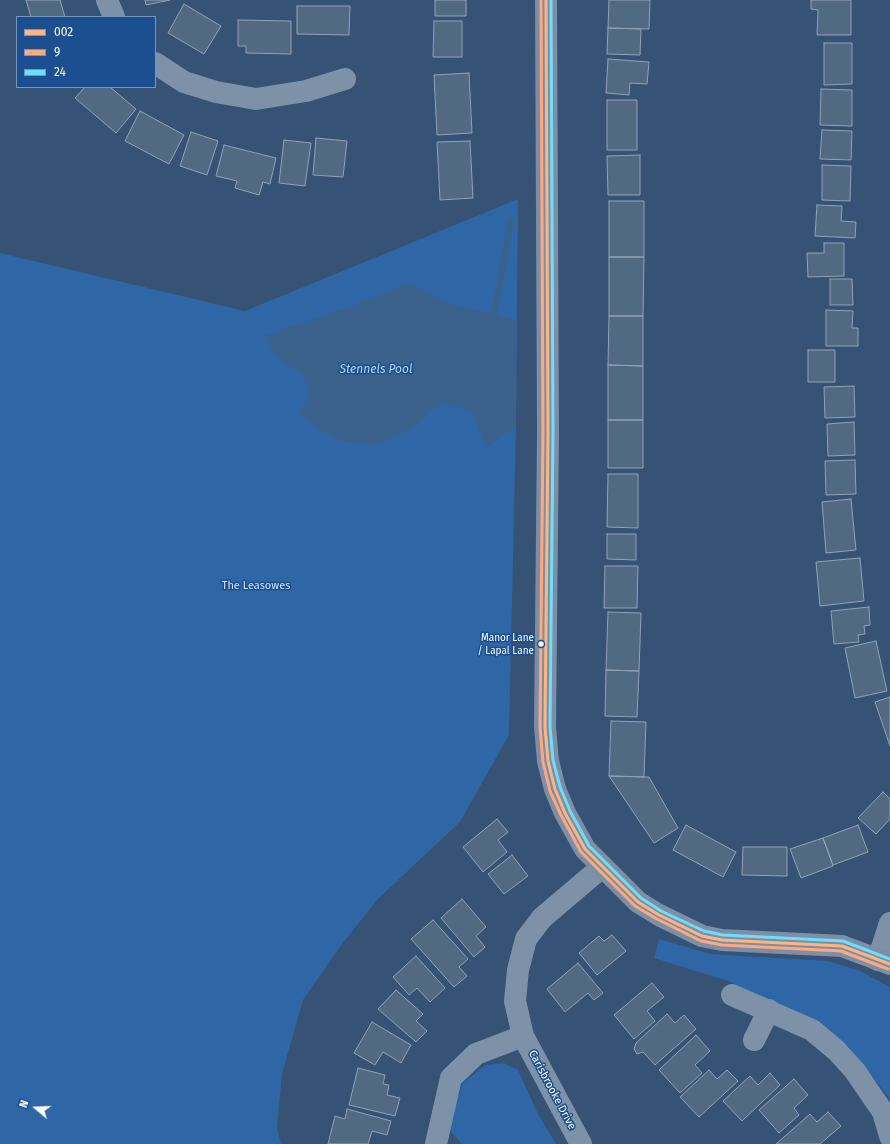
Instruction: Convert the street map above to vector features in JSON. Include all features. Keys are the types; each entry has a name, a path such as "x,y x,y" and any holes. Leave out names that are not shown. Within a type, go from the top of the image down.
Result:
{"main road":[{"path":"546,0 548,432 546,734 548,761 555,789 565,814 586,849 638,902 659,915 702,936 722,940 842,946 884,962"}],"street":[{"path":"107,0 114,16"},
{"path":"156,64 184,82 216,92 256,99 306,91 345,79"},
{"name":"Carisbrooke Drive","path":"581,1144 523,1036 515,1001 518,970 526,940 542,918 602,867"},
{"path":"884,962 890,923"},
{"path":"732,995 812,1030 837,1051 855,1071 882,1112 890,1136"},
{"path":"754,1040 768,1010"},
{"path":"436,1144 451,1078 476,1054 523,1036"}],"green space":[{"name":"The Leasowes","path":"518,199 516,426 509,735 460,822 378,899 342,944 303,1000 282,1074 277,1129 281,1144 0,1144 0,253 245,311"},
{"path":"659,939 711,954 828,961 860,971 890,987 890,1099 849,1047 813,1021 728,981 654,958"},
{"path":"504,1063 518,1070 538,1114 556,1144 462,1144 447,1128 463,1083 485,1065"}],"water":[{"name":"Stennels Pool","path":"409,283 446,303 516,320 516,426 487,447 471,410 442,402 410,430 373,445 334,439 300,415 310,391 302,374 278,358 264,336 350,307"}],"building":[{"path":"26,0 60,0 65,16 31,16"},
{"path":"145,0 170,0 146,5"},
{"path":"435,0 466,0 466,16 435,16"},
{"path":"609,0 650,0 649,29 608,28"},
{"path":"811,0 851,0 851,35 817,35 818,10 811,9"},
{"path":"184,4 221,26 204,54 168,33"},
{"path":"297,6 350,6 349,35 297,34"},
{"path":"238,20 291,21 291,54 246,53 246,46 238,46"},
{"path":"434,21 462,21 462,57 433,57"},
{"path":"608,28 641,29 640,55 607,54"},
{"path":"824,43 852,43 852,84 824,85"},
{"path":"608,59 649,62 647,84 630,83 629,95 606,93"},
{"path":"469,73 472,133 437,135 434,75"},
{"path":"84,88 111,88 136,109 116,133 75,98"},
{"path":"821,89 852,90 852,126 820,125"},
{"path":"607,100 637,100 637,150 607,150"},
{"path":"140,111 184,135 169,164 125,141"},
{"path":"822,130 852,131 851,160 820,159"},
{"path":"191,132 218,141 207,175 180,166"},
{"path":"316,138 347,141 343,177 313,175"},
{"path":"284,140 311,143 305,186 279,183"},
{"path":"470,141 473,198 440,200 437,142"},
{"path":"224,145 276,158 270,184 263,182 259,195 235,188 237,181 216,176"},
{"path":"640,155 640,195 608,195 607,156"},
{"path":"822,165 851,166 850,201 822,200"},
{"path":"609,201 644,201 644,257 609,257"},
{"path":"817,205 842,206 841,221 856,222 855,238 815,236"},
{"path":"824,243 844,243 844,276 808,277 807,253 824,253"},
{"path":"609,257 644,257 643,316 609,316"},
{"path":"830,279 852,279 853,305 830,305"},
{"path":"826,310 853,311 852,328 858,328 858,346 826,346"},
{"path":"609,316 643,316 643,366 608,365"},
{"path":"808,350 835,350 835,382 808,382"},
{"path":"608,365 643,366 643,420 608,420"},
{"path":"854,386 855,417 825,418 824,387"},
{"path":"608,420 643,420 643,468 608,468"},
{"path":"854,422 855,455 828,456 827,424"},
{"path":"855,460 856,494 826,495 825,461"},
{"path":"608,474 638,474 638,528 607,527"},
{"path":"851,499 856,550 826,553 822,502"},
{"path":"607,534 636,534 636,560 607,559"},
{"path":"860,558 864,601 820,606 816,562"},
{"path":"605,566 638,566 637,608 604,608"},
{"path":"869,607 870,625 864,626 865,634 858,635 859,642 834,644 831,611"},
{"path":"608,612 641,613 639,671 606,670"},
{"path":"876,641 887,691 855,698 845,648"},
{"path":"606,670 639,671 637,717 605,716"},
{"path":"890,697 890,746 875,702"},
{"path":"611,721 646,722 644,777 609,776"},
{"path":"609,776 649,777 678,828 654,843"},
{"path":"883,792 890,799 890,819 876,834 858,818"},
{"path":"497,819 508,832 498,840 507,852 483,872 463,847"},
{"path":"686,825 736,852 723,877 673,850"},
{"path":"858,825 868,852 833,865 823,838"},
{"path":"823,838 833,866 801,878 790,849"},
{"path":"743,847 787,847 787,876 742,875"},
{"path":"512,855 528,876 504,894 488,874"},
{"path":"462,899 486,927 476,936 485,947 474,957 441,918"},
{"path":"433,920 468,959 459,967 467,976 454,987 411,939"},
{"path":"612,935 626,951 597,975 579,953 599,936 604,941"},
{"path":"416,956 445,988 430,1002 417,988 409,995 393,977"},
{"path":"578,963 603,993 594,1000 588,993 565,1012 547,989"},
{"path":"652,983 664,997 647,1011 655,1021 634,1039 614,1015"},
{"path":"396,990 423,1014 416,1021 427,1031 416,1042 378,1009"},
{"path":"667,1014 675,1023 684,1015 696,1029 655,1065 643,1052 637,1054 634,1049 636,1043"},
{"path":"372,1022 411,1045 401,1063 383,1052 375,1065 354,1053"},
{"path":"696,1035 710,1051 695,1065 702,1073 680,1093 659,1070"},
{"path":"358,1068 385,1075 383,1084 389,1085 387,1095 400,1098 395,1116 349,1105"},
{"path":"709,1070 717,1079 727,1070 738,1081 699,1117 680,1097"},
{"path":"770,1073 780,1085 742,1121 723,1101 750,1076 758,1085"},
{"path":"794,1079 808,1095 794,1108 799,1115 779,1133 759,1110"},
{"path":"347,1109 391,1121 387,1135 372,1131 368,1144 328,1144 335,1116 345,1119"},
{"path":"828,1112 841,1126 820,1144 776,1144 810,1114 817,1122"}],"waterway":[{"path":"494,314 511,221"}],"transit line":[{"name":"9","path":"541,0 543,432 540,727 543,762 550,791 581,852 635,906 657,919 701,941 722,945 841,951 888,969"},
{"name":"002","path":"546,0 548,432 545,727 548,761 555,789 565,813 585,849 638,902 659,915 702,936 722,940 842,946 890,964"},
{"name":"24","path":"551,0 553,432 550,727 553,760 560,787 570,811 589,846 641,898 661,911 704,931 723,935 843,941 890,959"}],"place":[{"name":"Manor Lane / Lapal Lane","path":"541,644"}]}
